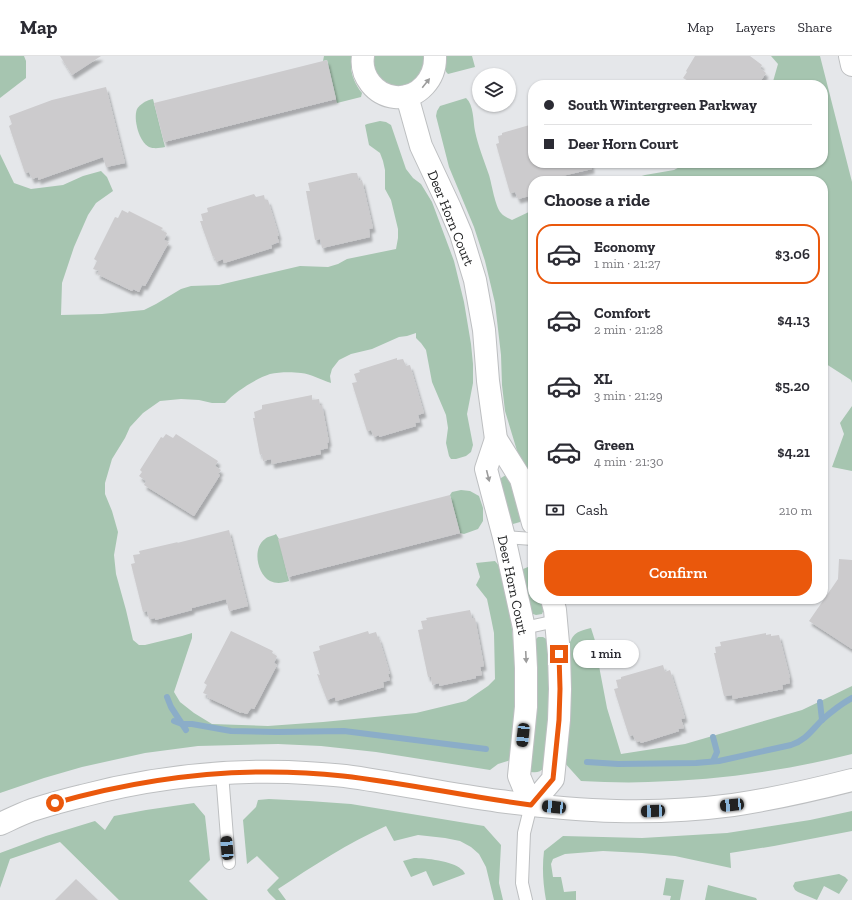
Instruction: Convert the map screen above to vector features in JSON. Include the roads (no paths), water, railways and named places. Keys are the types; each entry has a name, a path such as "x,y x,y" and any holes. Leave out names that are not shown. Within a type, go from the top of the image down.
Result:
{"street":[{"path":"363,56 363,69 368,80 375,88 385,94 396,97 407,96 418,92 426,84 432,74 435,63 434,56"},
{"path":"850,56 852,65"},
{"name":"Deer Horn Court","path":"407,96 420,146 453,214 463,240 475,280 484,330 488,382 496,439 521,479 528,505"},
{"name":"Deer Horn Court","path":"496,439 486,469 504,537 524,628 526,707 519,776 531,805"},
{"path":"531,805 553,779 559,720 560,689 559,654 553,604"},
{"path":"0,824 32,811 97,792 157,780 222,773 315,773 343,776 498,801 565,808 615,811 640,811 732,805 796,794 852,780"}],"lane":[{"path":"504,537 528,539"},
{"path":"524,628 556,621"},
{"path":"222,773 228,862"},
{"path":"526,900 522,883 524,833 531,805"}],"waterway":[{"path":"167,697 171,707 186,730"},
{"path":"587,762 618,764 696,763 719,761 791,745 804,738 829,714 852,698"},
{"path":"820,702 822,720"},
{"path":"174,721 182,724 192,724 231,731 344,731 486,749"},
{"path":"713,737 717,752 713,761"}]}
